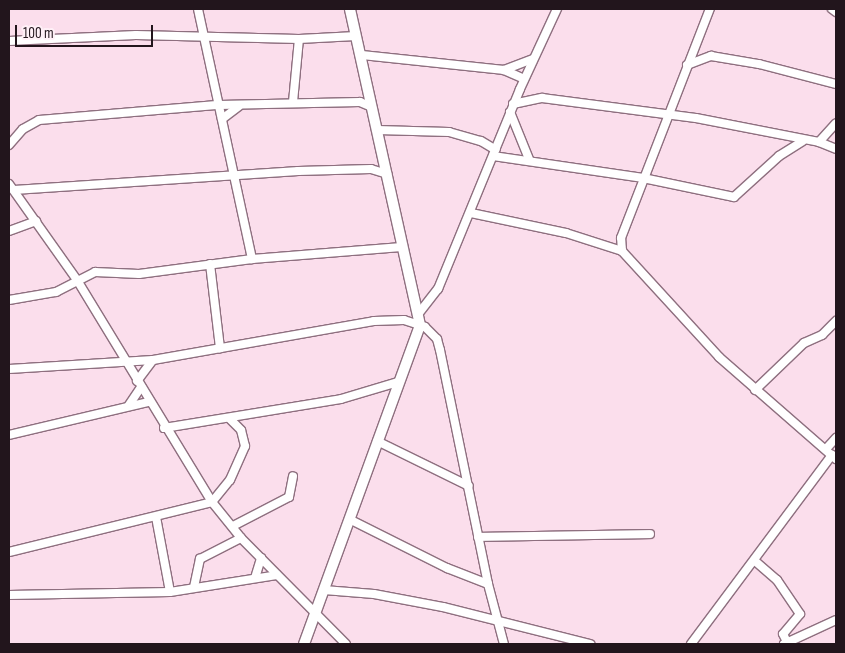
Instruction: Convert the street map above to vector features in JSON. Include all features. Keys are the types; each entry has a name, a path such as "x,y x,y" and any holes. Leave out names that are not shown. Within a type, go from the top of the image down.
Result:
{"street":[{"path":"198,9 252,259"},
{"path":"304,644 420,325 419,313 402,247 377,130 367,102 362,55 350,9"},
{"path":"419,313 438,289 513,104 557,9"},
{"path":"622,251 621,238 710,9"},
{"path":"832,9 836,12"},
{"path":"9,40 136,35 299,39 356,36"},
{"path":"293,102 299,39"},
{"path":"362,55 504,70 524,79"},
{"path":"687,65 711,56 759,64 836,84"},
{"path":"504,70 533,59"},
{"path":"520,89 542,98 720,122 802,141 819,142 836,149"},
{"path":"513,104 542,98"},
{"path":"9,145 23,130 39,120 219,105 367,102"},
{"path":"222,119 239,106"},
{"path":"510,112 529,159"},
{"path":"819,142 836,123"},
{"path":"377,130 449,132 481,141 494,153 643,178 734,197 779,156 802,141"},
{"path":"371,169 384,160"},
{"path":"14,190 235,174 371,169 387,174"},
{"path":"9,184 76,280 126,360 164,428 212,502 241,538 346,644"},
{"path":"470,213 622,251 719,357 834,457 691,644"},
{"path":"9,231 36,221"},
{"path":"608,246 621,238"},
{"path":"9,300 46,295 76,280 107,270 139,274 252,259 402,247"},
{"path":"210,264 220,348"},
{"path":"65,287 67,267"},
{"path":"9,369 126,360 153,360 350,324 396,319 420,325 430,330 437,339 488,584 504,644"},
{"path":"755,390 804,343 822,335 836,321"},
{"path":"129,405 153,360"},
{"path":"164,428 362,395 398,382"},
{"path":"9,436 129,405 149,402"},
{"path":"11,549 156,517 212,502 230,480 245,446 241,430 230,418"},
{"path":"826,449 836,438"},
{"path":"377,441 469,486"},
{"path":"232,526 289,497 292,476"},
{"path":"156,517 170,592"},
{"path":"349,519 447,568 488,584"},
{"path":"478,537 650,534"},
{"path":"194,587 200,559 241,538"},
{"path":"255,578 261,558"},
{"path":"755,561 777,580 800,614 783,634 786,644 836,620"},
{"path":"9,595 170,592 278,575"},
{"path":"324,590 374,594 497,619 545,635 590,644"}]}
